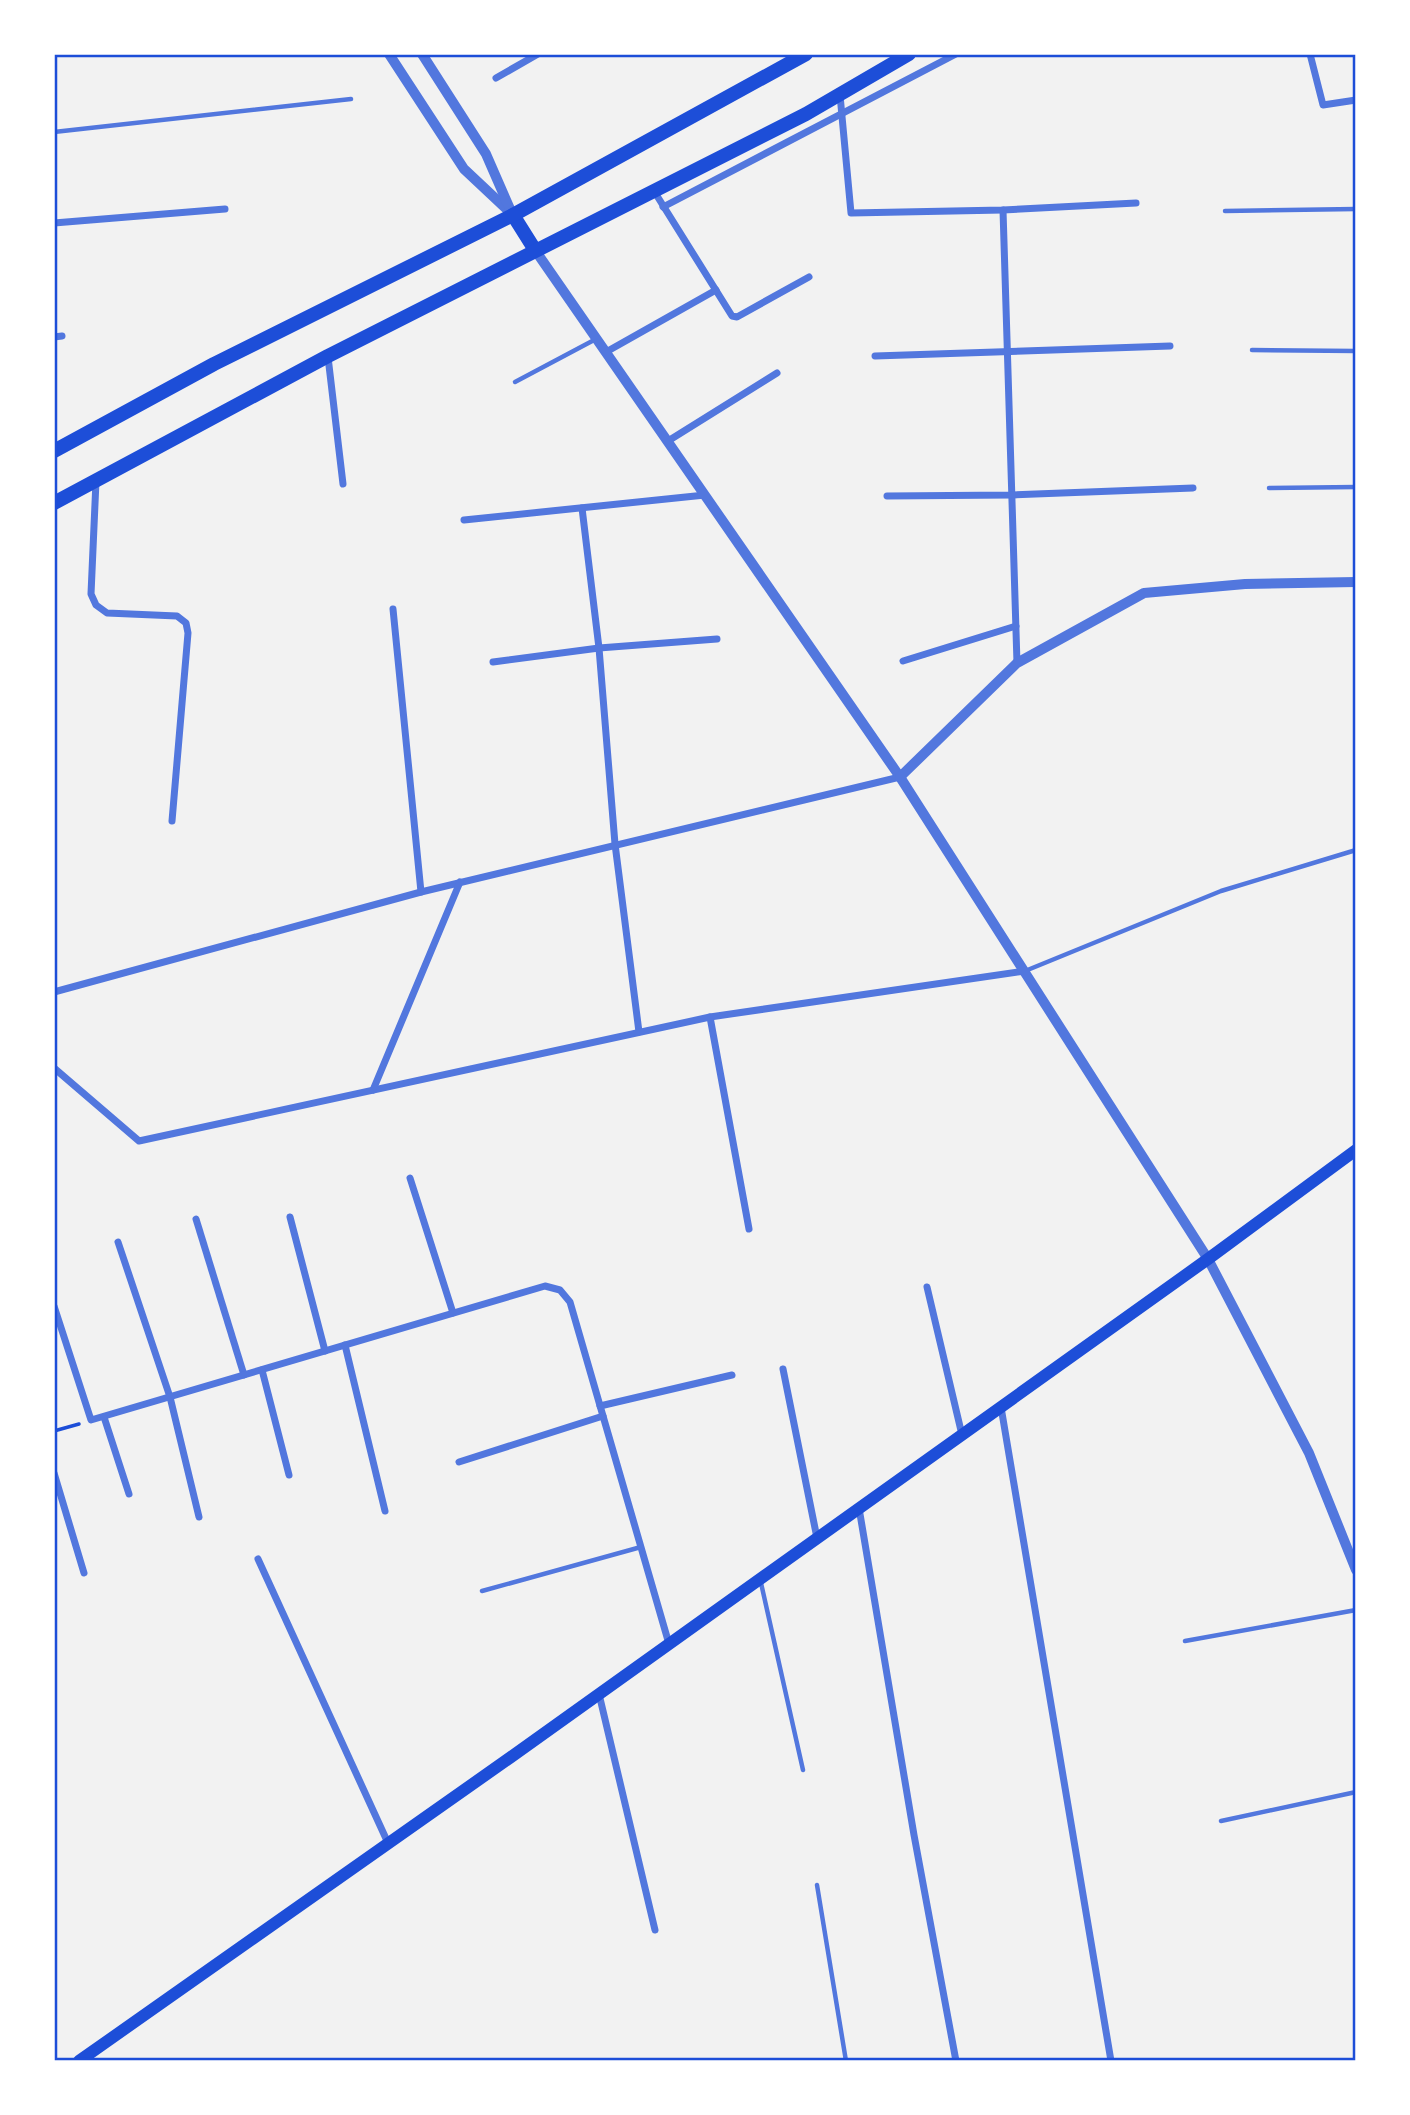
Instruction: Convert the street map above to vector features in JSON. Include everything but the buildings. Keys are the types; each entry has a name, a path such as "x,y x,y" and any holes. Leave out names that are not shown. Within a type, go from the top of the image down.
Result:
{"main road":[{"path":"54,451 214,364 513,215 807,54"},
{"path":"54,503 328,356 840,95 909,54"},
{"path":"513,215 535,250"},
{"path":"79,2061 962,1435 1356,1150"}],"street":[{"path":"390,54 464,169 513,215"},
{"path":"422,54 486,153 513,215"},
{"path":"496,78 538,54"},
{"path":"663,207 956,54"},
{"path":"1310,54 1323,105 1356,100"},
{"path":"840,95 851,214 1003,210 1136,202"},
{"path":"653,191 732,316 737,317 810,277"},
{"path":"54,223 225,209"},
{"path":"1003,210 1017,663"},
{"path":"535,250 900,778 1208,1259 1309,1453 1356,1570"},
{"path":"606,352 716,290"},
{"path":"875,356 1170,346"},
{"path":"328,356 343,484"},
{"path":"668,442 777,373"},
{"path":"96,480 91,594 96,605 107,613 177,616 186,623 188,633 172,821"},
{"path":"887,496 1012,495 1193,488"},
{"path":"464,520 705,495"},
{"path":"582,508 599,648 615,844 639,1032"},
{"path":"54,992 460,882 900,778 1017,663 1144,593 1245,584 1356,582"},
{"path":"393,609 421,892"},
{"path":"903,661 1016,626"},
{"path":"493,662 599,648 717,639"},
{"path":"373,1090 460,882"},
{"path":"54,1068 139,1141 710,1017 1025,971"},
{"path":"710,1017 749,1229"},
{"path":"410,1178 453,1313"},
{"path":"290,1217 325,1351"},
{"path":"196,1219 244,1375"},
{"path":"118,1242 170,1397 199,1517"},
{"path":"54,1306 91,1420 544,1286 560,1290 570,1302 669,1644"},
{"path":"928,1287 962,1435"},
{"path":"345,1345 385,1511"},
{"path":"783,1369 817,1538"},
{"path":"262,1370 289,1475"},
{"path":"600,1406 732,1374"},
{"path":"1001,1407 1111,2061"},
{"path":"459,1462 603,1416"},
{"path":"104,1417 129,1494"},
{"path":"54,1473 84,1573"},
{"path":"859,1508 914,1835 956,2061"},
{"path":"258,1559 388,1843"},
{"path":"598,1694 655,1930"}],"lane":[{"path":"54,132 351,99"},
{"path":"1225,211 1356,209"},
{"path":"514,382 597,339"},
{"path":"1252,350 1356,351"},
{"path":"1269,488 1356,487"},
{"path":"1025,971 1221,891 1356,850"},
{"path":"482,1591 641,1546"},
{"path":"760,1579 803,1770"},
{"path":"1185,1641 1356,1610"},
{"path":"1221,1821 1356,1792"},
{"path":"817,1885 846,2061"}],"path":[{"path":"54,1431 91,1420"}]}
